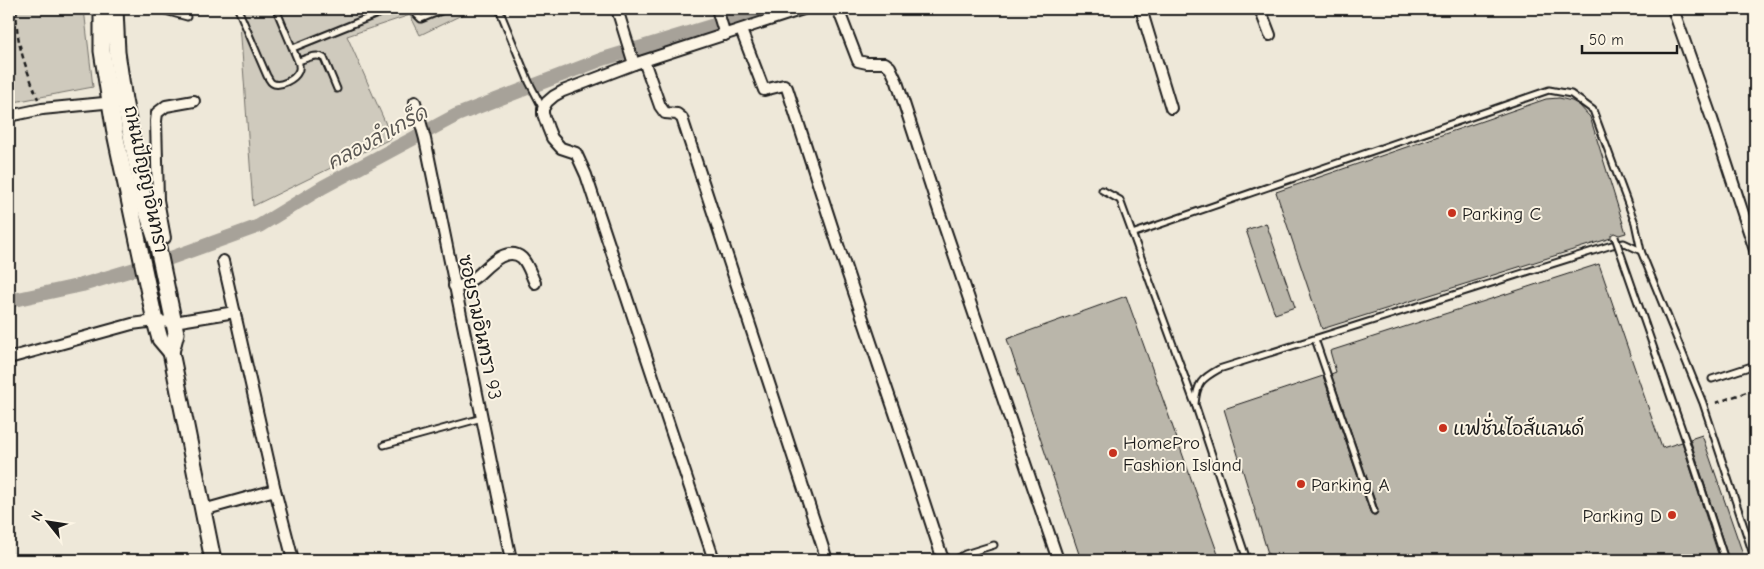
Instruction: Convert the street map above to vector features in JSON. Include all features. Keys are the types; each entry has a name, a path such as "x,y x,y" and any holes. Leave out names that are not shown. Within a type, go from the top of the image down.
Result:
{"main road":[{"name":"ถนนปัญญาอินทรา","path":"102,9 102,51 152,203 159,252 176,333 171,352 213,560"},
{"name":"ถนนปัญญาอินทรา","path":"115,9 117,52 115,133 155,321 160,339 171,352"}],"street":[{"path":"617,9 632,60"},
{"path":"714,560 586,175 576,153 561,148 552,138 542,106 563,91 632,60 644,61 724,31 741,30 804,9"},
{"path":"838,9 858,61 885,63 890,67 897,82 1058,560"},
{"path":"1141,9 1171,108"},
{"path":"1260,9 1270,35"},
{"path":"1673,9 1755,250"},
{"path":"717,10 724,31"},
{"path":"741,30 764,90 784,85 787,88 836,242 943,560"},
{"path":"644,61 660,106 666,114 680,116 688,133 827,560"},
{"path":"9,116 42,109 117,101"},
{"path":"165,238 152,203 156,121 158,112 166,106 194,101"},
{"name":"ซอยรามอินทรา 93","path":"415,102 425,138 511,560"},
{"path":"454,286 458,287 466,283 498,257 511,255 521,258 535,283"},
{"path":"223,261 293,560"},
{"path":"9,358 132,324 155,321 174,322 235,312"},
{"path":"203,510 276,490"}],"lane":[{"path":"158,9 188,17"},
{"path":"238,9 267,76 272,83 281,84 295,76 299,71 298,61 276,9"},
{"path":"293,48 390,9"},
{"path":"413,9 422,18 446,9"},
{"path":"499,9 529,82 542,106"},
{"path":"298,61 317,55 324,58 337,89"},
{"path":"1132,234 1550,90 1571,94 1593,110 1635,223 1641,251 1703,403 1755,560"},
{"path":"1102,190 1120,200 1195,404 1247,560"},
{"path":"1615,237 1686,440 1725,560"},
{"path":"1195,404 1196,390 1202,378 1219,368 1612,245 1624,243 1641,251"},
{"path":"1315,338 1374,511"},
{"path":"1712,379 1755,365"},
{"path":"384,445 482,418"},
{"path":"955,560 965,554 994,545"}],"path":[{"path":"16,9 23,59 42,109"},
{"path":"1716,403 1755,389"}],"shaded area":[{"path":"9,9 84,9 93,87 9,103"},
{"path":"239,9 474,9 420,35 410,15 347,36 392,138 253,206"}],"building":[{"name":"Parking C","path":"1559,98 1579,105 1590,117 1626,233 1619,235 1614,233 1611,235 1611,238 1322,329 1276,192 1546,99"},
{"path":"1266,223 1295,307 1275,314 1246,230"},
{"name":"แฟชั่นไอส์แลนด์","path":"1599,264 1662,448 1682,442 1720,560 1270,560 1224,409 1323,376 1370,512 1376,515 1378,510 1331,374 1336,372 1330,351"},
{"name":"HomePro Fashion Island","path":"1126,296 1220,560 1081,560 1007,339"},
{"path":"1702,435 1745,560 1729,560 1690,439"}],"waterway":[{"name":"คลองลำเกร็ด","path":"9,301 82,285 165,260 259,226 323,187 457,115 603,59 767,9"}],"place":[{"name":"Parking C","path":"1452,213"},
{"name":"แฟชั่นไอส์แลนด์","path":"1443,428"},
{"name":"HomePro Fashion Island","path":"1113,453"},
{"name":"Parking A","path":"1301,484"},
{"name":"Parking D","path":"1672,515"}]}
